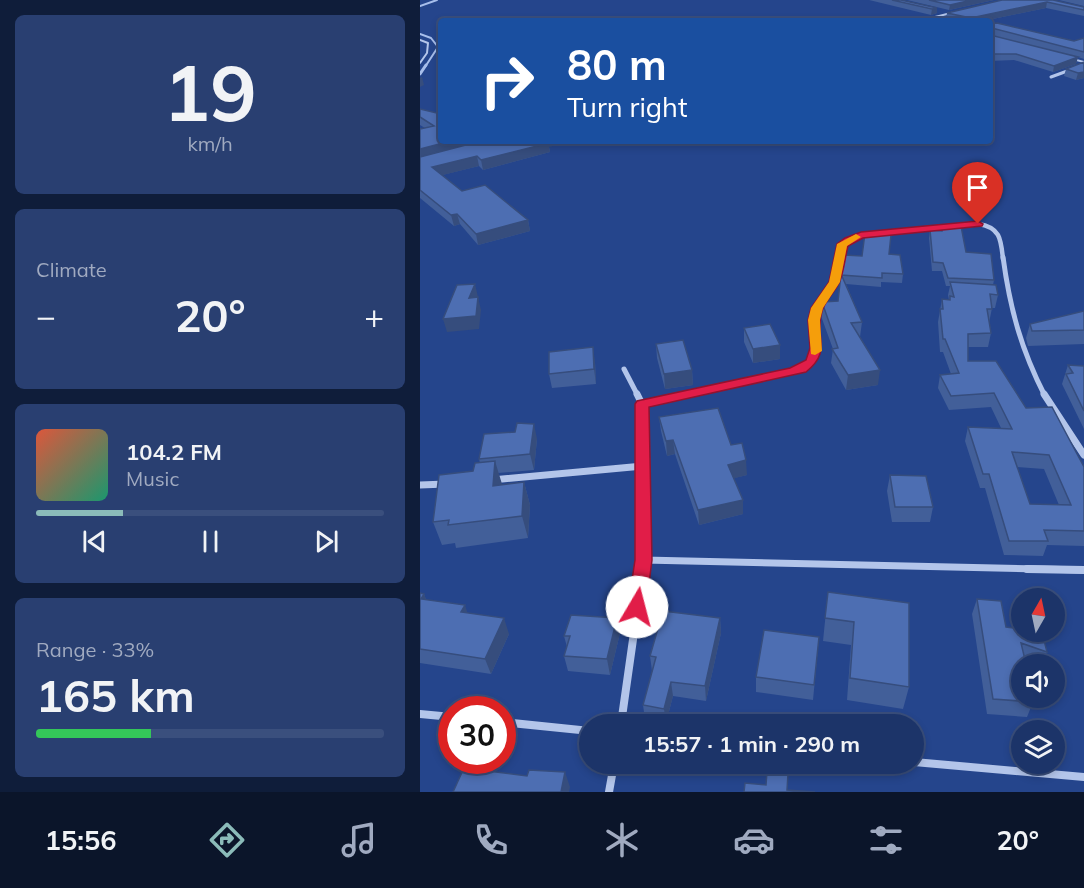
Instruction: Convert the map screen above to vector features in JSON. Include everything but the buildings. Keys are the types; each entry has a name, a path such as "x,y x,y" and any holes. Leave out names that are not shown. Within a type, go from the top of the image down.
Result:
{"street":[{"path":"938,11 950,13"},
{"path":"931,18 959,11"},
{"path":"420,40 428,43 427,53 420,63"},
{"path":"1063,56 1084,62"},
{"path":"1051,77 1073,69"},
{"path":"642,404 792,372 812,362 816,348 814,320 817,308 834,282 843,244 848,240 861,235 978,224 990,226 996,230 1001,246 1007,294 1025,356 1039,388 1084,455"},
{"path":"622,714 644,560 642,404 624,369"},
{"path":"483,481 643,466"},
{"path":"420,485 450,483"},
{"path":"644,560 1084,570"},
{"path":"420,714 438,716"},
{"path":"516,723 579,730"},
{"path":"924,763 1084,777"},
{"path":"609,792 612,774"}],"waterway":[{"path":"420,6 437,0"},
{"path":"420,34 431,38 438,47 425,67"},
{"path":"420,74 426,65"}],"slow traffic":[{"path":"815,351 814,320 817,308 834,282 843,244 856,237"}],"route":[{"path":"637,607 644,560 642,404 792,372 812,362 816,348 814,320 817,308 834,282 843,244 848,240 861,235 978,224"}]}
